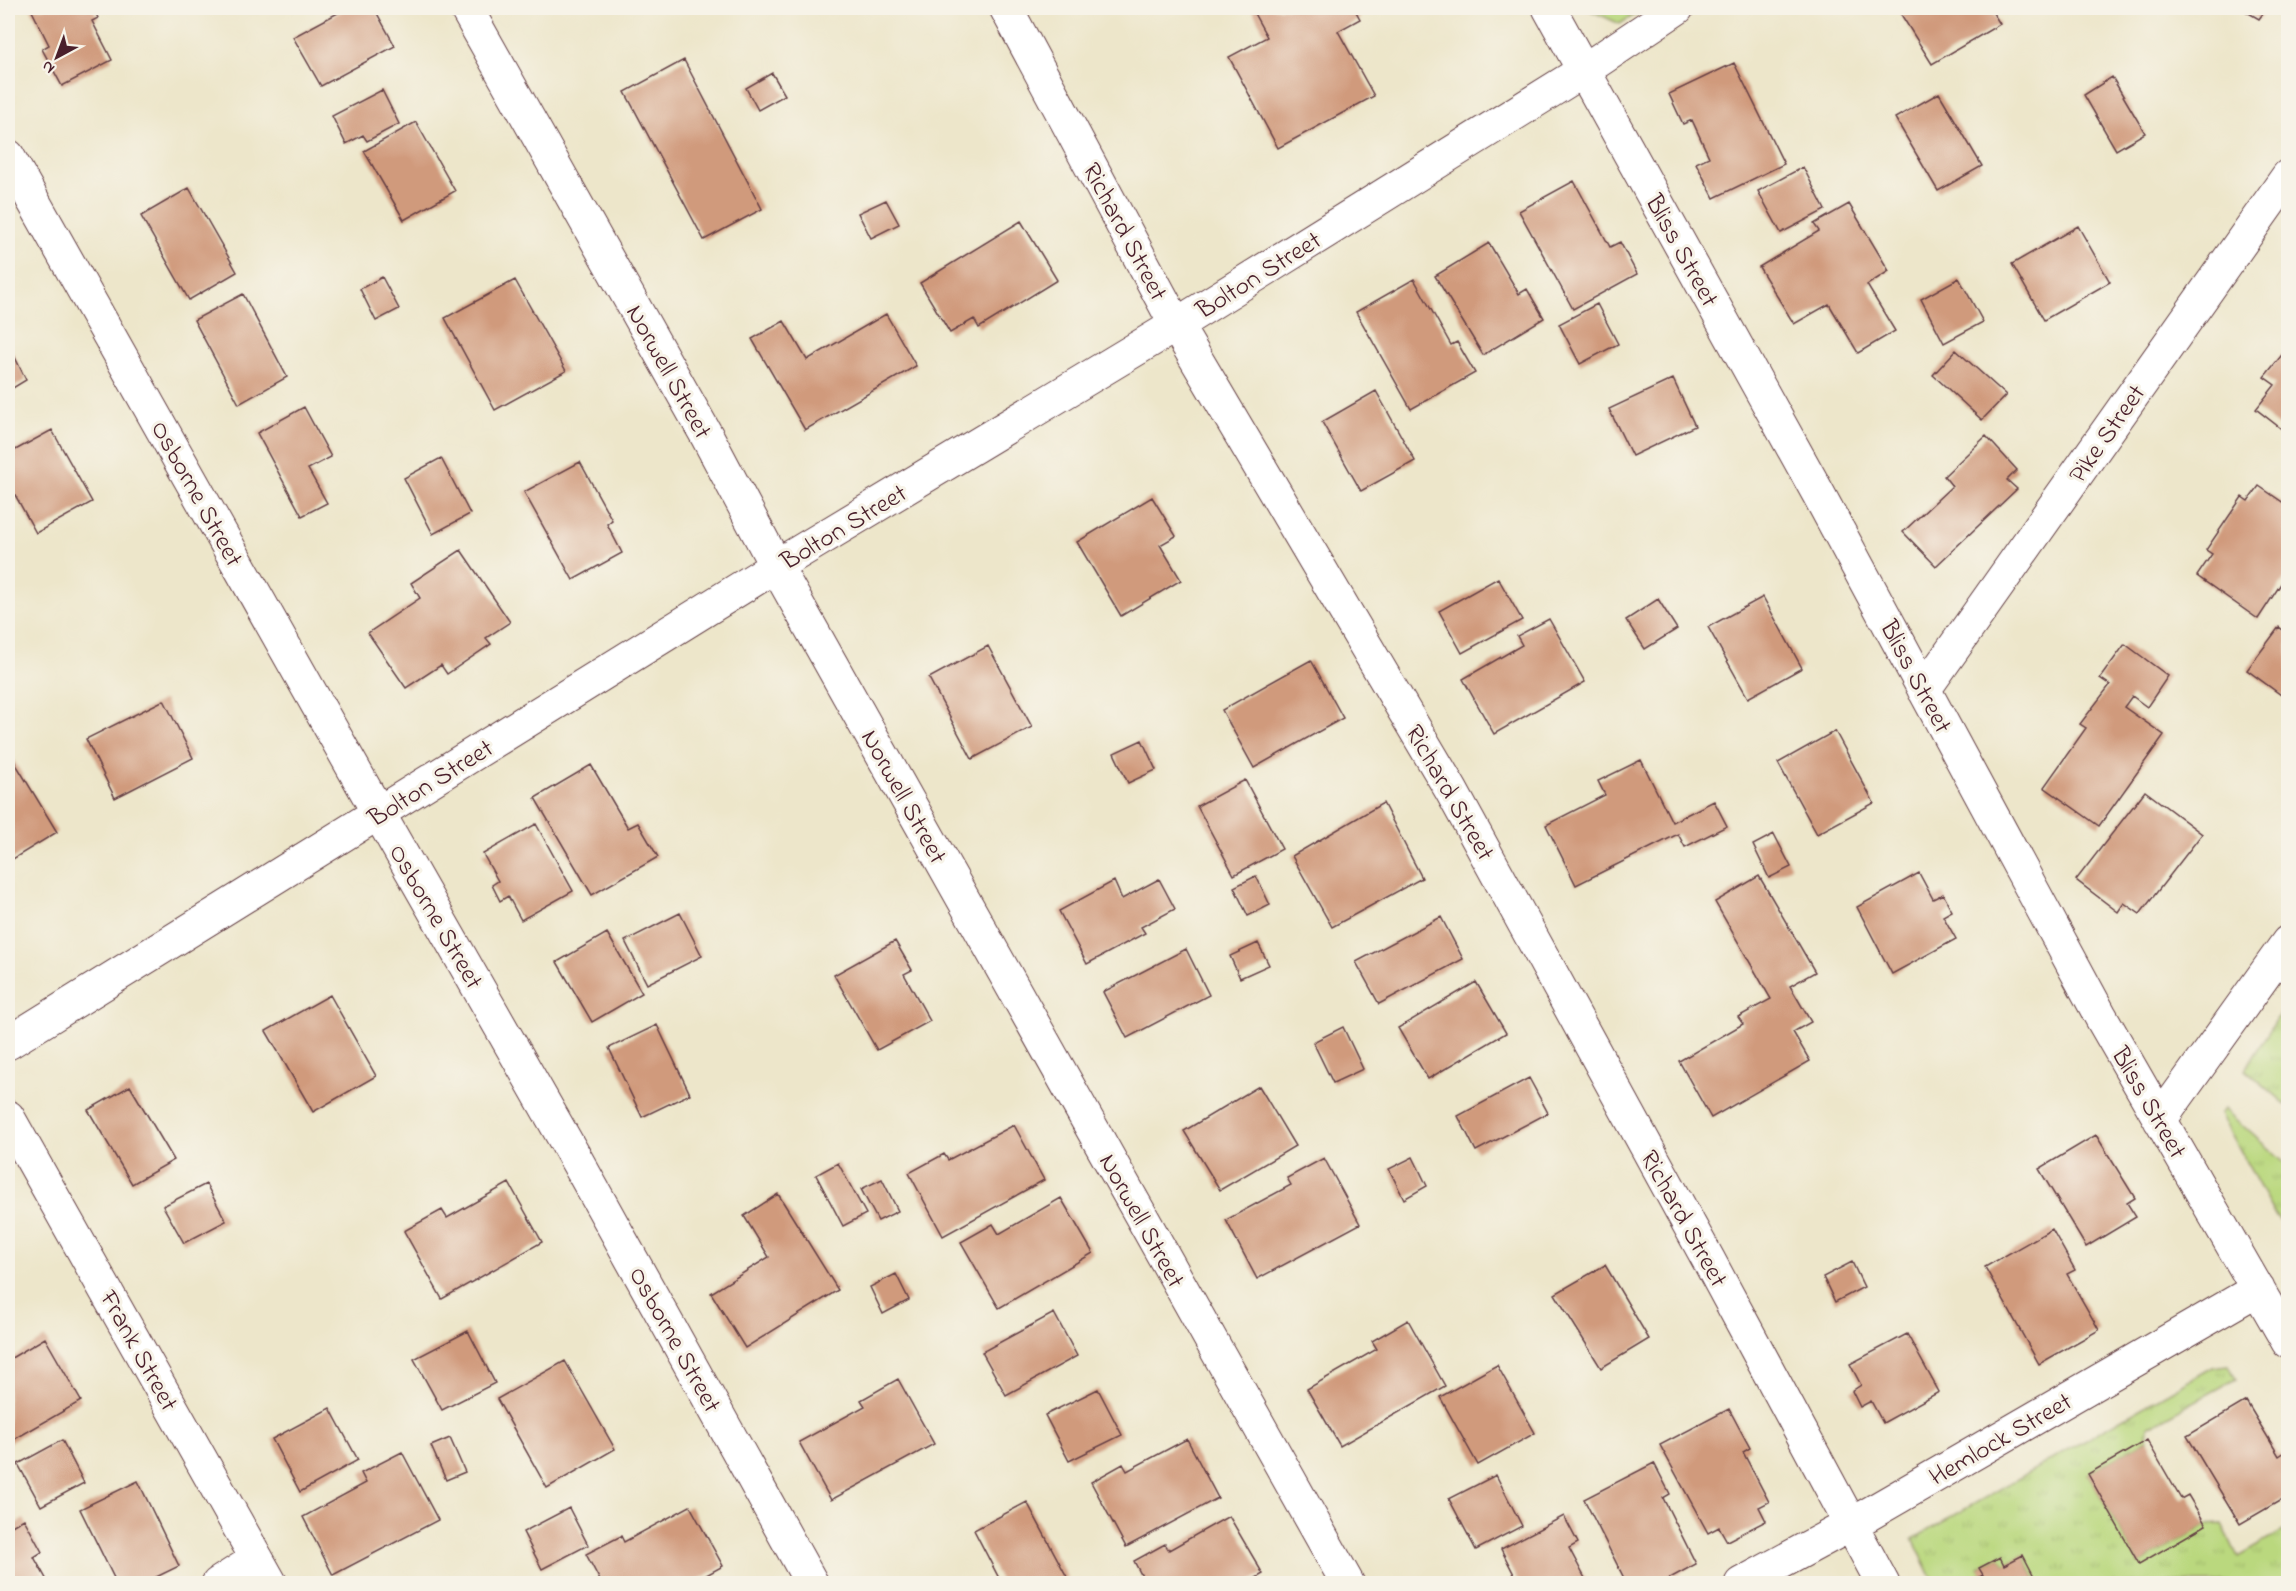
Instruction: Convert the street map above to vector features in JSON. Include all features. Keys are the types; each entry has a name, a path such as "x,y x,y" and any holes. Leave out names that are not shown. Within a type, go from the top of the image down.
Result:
{"street":[{"name":"Norwell Street","path":"466,8 703,428 776,566 1348,1584"},
{"name":"Richard Street","path":"1006,8 1176,325 1451,790 1697,1239 1882,1584"},
{"name":"Bliss Street","path":"1549,8 1812,483 2096,1006 2289,1342"},
{"name":"Bolton Street","path":"8,1043 776,566 1176,325 1583,71 1677,8"},
{"name":"Osborne Street","path":"8,156 577,1161 812,1584"},
{"name":"Pike Street","path":"1924,690 2289,176"},
{"path":"2160,1120 2289,942"},
{"name":"Frank Street","path":"8,1117 264,1571"},
{"name":"Hemlock Street","path":"1741,1584 1850,1525 2258,1289"},
{"path":"218,1584 264,1571"}],"green space":[{"path":"1585,8 1645,8 1620,24"},
{"path":"2280,1014 2288,1019 2288,1106 2245,1069"},
{"path":"2224,1109 2288,1166 2288,1229 2275,1215 2220,1114"},
{"path":"2229,1365 2236,1379 2148,1427 2147,1440 2088,1474 2139,1564 2206,1525 2222,1524 2238,1557 2288,1528 2288,1583 2038,1583 2023,1555 2004,1565 2000,1557 1979,1567 1983,1575 1967,1583 1934,1582 1913,1539 2212,1367"}],"building":[{"path":"93,8 98,18 92,21 112,60 62,86 42,49 49,45 31,9"},
{"path":"347,8 374,8 395,46 321,86 293,37"},
{"path":"1251,8 1354,8 1360,19 1338,31 1374,96 1278,148 1229,57 1267,37"},
{"path":"1897,8 1990,8 2000,24 1932,64"},
{"path":"2240,8 2267,8 2259,19"},
{"path":"684,60 762,209 704,240 625,92"},
{"path":"1734,63 1784,164 1714,198 1696,163 1709,157 1692,120 1683,124 1669,94"},
{"path":"772,73 785,95 758,110 746,88"},
{"path":"2112,77 2145,133 2116,150 2084,95"},
{"path":"382,90 399,124 367,141 363,135 346,144 332,116"},
{"path":"1939,93 1982,166 1938,191 1895,118"},
{"path":"416,122 455,191 404,220 364,151"},
{"path":"1803,167 1825,210 1781,233 1758,191"},
{"path":"1574,181 1610,247 1620,242 1637,274 1573,309 1519,211"},
{"path":"189,188 237,272 189,300 141,216"},
{"path":"886,200 899,224 871,238 858,213"},
{"path":"1849,204 1889,271 1867,285 1895,331 1858,353 1829,304 1794,324 1759,267 1819,231 1814,224"},
{"path":"1021,221 1057,280 979,328 974,319 950,333 920,283"},
{"path":"2078,226 2110,282 2044,320 2012,264"},
{"path":"1489,243 1519,294 1527,289 1544,318 1483,355 1435,276"},
{"path":"382,277 399,309 376,321 360,289"},
{"path":"1959,278 1983,322 1944,343 1921,299"},
{"path":"1414,279 1451,345 1457,342 1475,373 1411,409 1356,312"},
{"path":"515,280 566,371 495,410 445,318"},
{"path":"243,294 287,377 239,404 194,320"},
{"path":"1597,304 1618,344 1580,364 1559,324"},
{"path":"886,314 916,366 805,430 752,339 784,321 807,360"},
{"path":"8,343 26,380 8,391"},
{"path":"1956,350 2006,395 1982,420 1933,375"},
{"path":"2285,351 2288,354 2288,434 2256,409 2275,385 2264,377"},
{"path":"1673,379 1695,426 1632,456 1609,409"},
{"path":"1376,391 1415,461 1361,491 1322,422"},
{"path":"304,407 331,457 308,469 327,503 302,516 257,433"},
{"path":"52,430 92,502 36,533 8,482 8,454"},
{"path":"1986,436 2017,470 2007,480 2017,489 1936,566 1903,532 1952,486 1944,476"},
{"path":"441,458 470,514 433,534 404,478"},
{"path":"580,462 612,520 607,524 622,553 573,580 524,492"},
{"path":"2259,486 2288,506 2288,573 2258,619 2197,576 2212,554 2206,550 2242,497 2248,501"},
{"path":"1152,497 1176,536 1160,545 1181,580 1121,616 1077,542"},
{"path":"461,550 510,622 486,638 491,644 447,674 441,665 406,688 368,633 420,598 411,583"},
{"path":"1498,578 1522,620 1462,653 1439,611"},
{"path":"1763,597 1802,668 1748,698 1708,627"},
{"path":"1658,599 1677,629 1645,649 1626,620"},
{"path":"1549,619 1585,682 1494,734 1463,679 1522,645 1517,636"},
{"path":"2279,627 2288,634 2288,700 2247,670"},
{"path":"2125,644 2168,676 2147,707 2132,696 2124,707 2164,735 2099,826 2044,787 2086,728 2080,724 2110,685 2100,678"},
{"path":"988,646 1032,727 972,759 929,678"},
{"path":"1311,660 1343,718 1254,768 1222,710"},
{"path":"164,700 193,758 115,798 86,739"},
{"path":"1835,731 1874,803 1817,834 1778,763"},
{"path":"1142,740 1156,770 1128,783 1114,753"},
{"path":"8,751 57,832 8,862"},
{"path":"1641,760 1672,822 1714,801 1727,826 1685,847 1678,834 1576,885 1546,825 1605,795 1598,781"},
{"path":"591,765 628,828 638,823 658,857 592,895 535,798"},
{"path":"1245,780 1282,849 1234,875 1197,806"},
{"path":"2145,791 2202,834 2140,914 2124,903 2118,912 2076,880"},
{"path":"1383,803 1422,878 1332,927 1292,856"},
{"path":"536,824 573,891 521,920 508,896 500,901 492,885 498,881 483,854"},
{"path":"1774,834 1791,867 1769,878 1753,845"},
{"path":"1919,873 1933,899 1943,894 1952,911 1943,916 1956,939 1892,974 1857,907"},
{"path":"1256,876 1270,905 1248,916 1234,887"},
{"path":"1759,876 1815,972 1790,986 1811,1022 1793,1032 1810,1061 1711,1118 1679,1061 1743,1024 1738,1017 1771,999 1715,902"},
{"path":"1159,879 1175,909 1141,927 1145,933 1087,964 1059,911 1114,881 1122,899"},
{"path":"680,913 702,956 647,984 625,941"},
{"path":"1441,917 1463,959 1379,1004 1356,962"},
{"path":"607,933 642,993 592,1022 557,962"},
{"path":"895,941 912,970 904,974 930,1021 877,1050 834,975"},
{"path":"1258,943 1269,965 1240,978 1230,956"},
{"path":"1186,949 1209,995 1127,1038 1103,992"},
{"path":"1476,982 1506,1033 1428,1079 1398,1028"},
{"path":"330,995 376,1076 313,1112 266,1031"},
{"path":"657,1025 690,1094 642,1117 609,1048"},
{"path":"1343,1027 1363,1069 1333,1083 1313,1042"},
{"path":"1529,1078 1548,1113 1476,1151 1458,1116"},
{"path":"130,1086 174,1160 132,1184 88,1110"},
{"path":"1259,1086 1295,1146 1220,1190 1184,1131"},
{"path":"1014,1125 1044,1180 943,1236 909,1173 944,1154 948,1160"},
{"path":"2096,1135 2135,1198 2127,1203 2136,1217 2086,1247 2039,1169"},
{"path":"1413,1157 1427,1186 1404,1199 1389,1169"},
{"path":"1324,1158 1360,1224 1257,1279 1226,1220 1291,1185 1287,1178"},
{"path":"838,1163 866,1214 843,1226 816,1175"},
{"path":"882,1179 898,1211 878,1221 861,1189"},
{"path":"509,1183 542,1242 442,1299 404,1231 442,1210 447,1218"},
{"path":"206,1184 226,1221 184,1243 163,1206"},
{"path":"778,1194 838,1290 745,1348 711,1293 769,1257 744,1216"},
{"path":"1061,1198 1093,1253 999,1308 961,1242 993,1224 999,1234"},
{"path":"2052,1229 2075,1270 2067,1274 2099,1330 2039,1364 1985,1267"},
{"path":"1852,1262 1864,1287 1835,1302 1823,1277"},
{"path":"1605,1265 1649,1339 1601,1368 1555,1294"},
{"path":"896,1274 909,1300 883,1314 870,1287"},
{"path":"1054,1313 1077,1356 1006,1395 982,1352"},
{"path":"1408,1320 1445,1386 1340,1446 1307,1389 1377,1349 1372,1341"},
{"path":"468,1331 495,1383 442,1410 414,1359"},
{"path":"1907,1334 1939,1392 1883,1423 1871,1401 1860,1407 1852,1391 1861,1385 1850,1364"},
{"path":"45,1338 81,1401 8,1443 8,1360"},
{"path":"565,1361 615,1449 547,1488 497,1399"},
{"path":"1497,1365 1535,1433 1478,1465 1440,1397"},
{"path":"898,1379 934,1444 831,1500 799,1442 865,1406 861,1400"},
{"path":"1098,1389 1122,1435 1069,1461 1045,1415"},
{"path":"2246,1401 2279,1456 2288,1450 2288,1496 2240,1524 2187,1436"},
{"path":"330,1408 358,1460 300,1492 272,1439"},
{"path":"1729,1409 1750,1448 1743,1452 1769,1502 1759,1507 1766,1521 1727,1541 1719,1527 1708,1533 1660,1445"},
{"path":"450,1438 465,1472 446,1480 431,1446"},
{"path":"1187,1439 1218,1498 1126,1547 1091,1482 1123,1464 1127,1471"},
{"path":"62,1440 84,1483 41,1506 18,1464"},
{"path":"2147,1440 2181,1499 2188,1495 2206,1525 2139,1564 2088,1474"},
{"path":"402,1452 438,1520 333,1575 303,1517 366,1483 361,1473"},
{"path":"1654,1463 1670,1494 1663,1498 1696,1564 1659,1584 1627,1584 1584,1499"},
{"path":"1496,1475 1522,1526 1476,1550 1449,1499"},
{"path":"138,1481 179,1566 142,1584 117,1584 80,1509"},
{"path":"1027,1502 1067,1577 1055,1584 1002,1584 974,1530"},
{"path":"690,1506 723,1566 690,1584 602,1584 586,1554 621,1536 624,1542"},
{"path":"569,1508 588,1545 542,1569 523,1532"},
{"path":"1229,1516 1263,1574 1246,1584 1146,1584 1134,1561 1165,1544 1169,1550"},
{"path":"1564,1516 1578,1543 1569,1548 1588,1584 1519,1584 1501,1549"},
{"path":"24,1519 42,1552 34,1557 49,1584 8,1584 8,1528"},
{"path":"2023,1555 2038,1584 1967,1584 1983,1575 1979,1568 2000,1557 2004,1565"}]}
